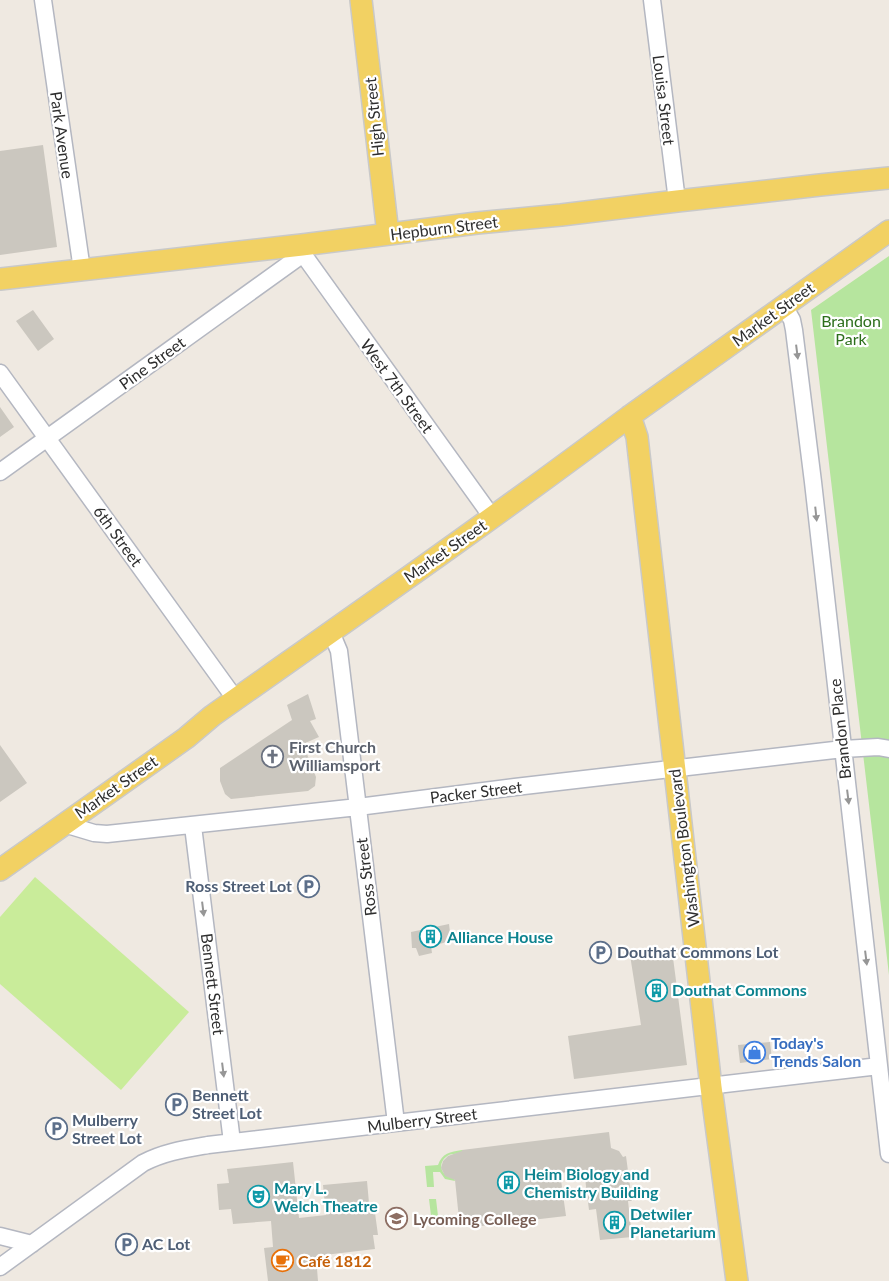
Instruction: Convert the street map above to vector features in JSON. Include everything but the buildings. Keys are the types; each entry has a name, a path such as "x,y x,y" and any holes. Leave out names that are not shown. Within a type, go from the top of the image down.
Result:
{"main road":[{"name":"High Street","path":"361,0 388,234"},
{"name":"Hepburn Street","path":"0,279 303,249 388,234 477,223 889,178"},
{"name":"Market Street","path":"0,870 889,231"},
{"name":"Washington Boulevard","path":"630,416 637,437 711,1086 736,1281"}],"street":[{"name":"Park Avenue","path":"43,0 82,270"},
{"name":"Louisa Street","path":"652,0 677,201"},
{"name":"Pine Street","path":"0,472 303,249"},
{"name":"West 7th Street","path":"303,249 492,517"},
{"name":"Brandon Place","path":"784,306 792,320 794,330 813,482 889,1154"},
{"name":"6th Street","path":"0,373 236,700"},
{"name":"Ross Street","path":"331,632 339,651 396,1123"},
{"name":"Packer Street","path":"64,824 94,833 107,834 358,807 843,749 878,747 889,749"},
{"name":"Bennett Street","path":"193,826 232,1142"},
{"name":"Mulberry Street","path":"0,1267 143,1163 155,1156 186,1148 879,1066"},
{"path":"0,1236 32,1244"}],"green space":[{"name":"Brandon Park","path":"889,256 889,975 811,310"},
{"path":"35,877 189,1012 121,1090 0,984 0,917"},
{"path":"462,1150 463,1153 448,1156 441,1164 444,1173 454,1178 455,1181 445,1179 440,1172 433,1172 434,1187 427,1187 425,1166 438,1165 447,1154"},
{"path":"429,1199 436,1199 438,1216 454,1215 454,1221 432,1224"}],"place":[{"name":"First Church Williamsport","path":"273,756"},
{"name":"Ross Street Lot","path":"308,886"},
{"name":"Alliance House","path":"431,937"},
{"name":"Douthat Commons Lot","path":"601,952"},
{"name":"Douthat Commons","path":"656,990"},
{"name":"Today's Trends Salon","path":"755,1052"},
{"name":"Bennett Street Lot","path":"176,1104"},
{"name":"Mulberry Street Lot","path":"56,1129"},
{"name":"Heim Biology and Chemistry Building","path":"508,1183"},
{"name":"Mary L. Welch Theatre","path":"258,1197"},
{"name":"Lycoming College","path":"397,1219"},
{"name":"Detwiler Planetarium","path":"614,1223"},
{"name":"AC Lot","path":"126,1244"},
{"name":"Café 1812","path":"282,1261"}]}
